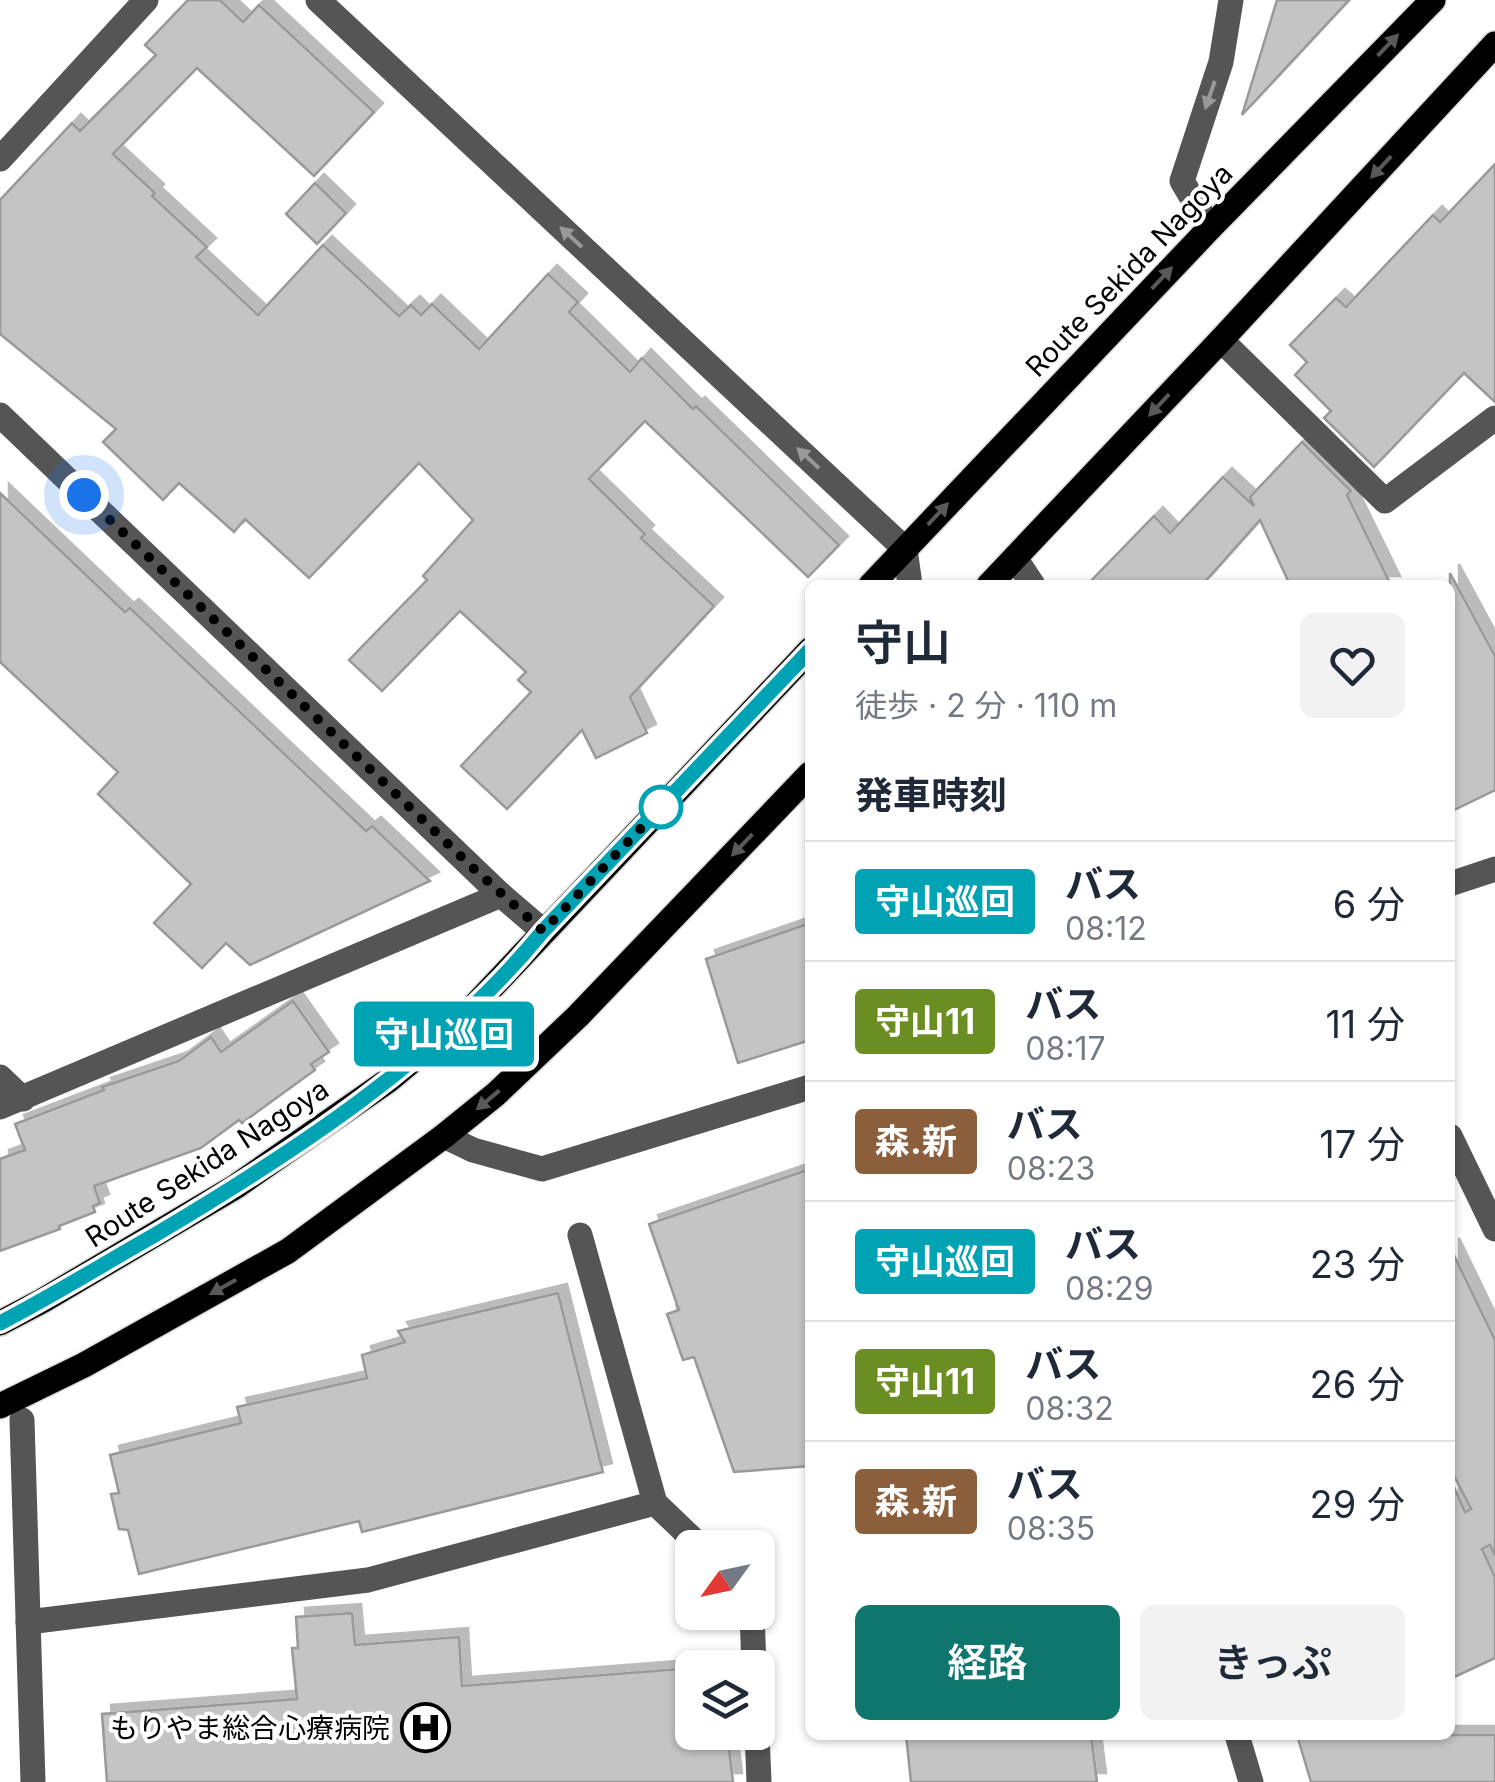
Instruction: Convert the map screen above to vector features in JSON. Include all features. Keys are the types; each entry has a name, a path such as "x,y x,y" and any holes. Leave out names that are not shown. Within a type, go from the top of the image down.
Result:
{"main road":[{"name":"Route Sekida Nagoya","path":"876,580 1433,0"},
{"path":"994,580 1495,44"},
{"name":"Route Sekida Nagoya","path":"0,1323 235,1187 389,1080 462,1019 805,655"},
{"path":"11,1413 84,1365 288,1251 444,1136 496,1094 578,1016 805,779"}],"street":[{"path":"0,159 146,0"},
{"path":"318,0 905,549 909,580"},
{"path":"1210,228 1182,180 1221,62 1230,0"},
{"path":"1221,340 1385,501 1495,418"},
{"path":"0,415 543,931"},
{"path":"1015,558 1029,580"},
{"path":"1455,882 1495,869"},
{"path":"0,1077 11,1103 501,894"},
{"path":"444,1136 473,1150 542,1169 805,1089"},
{"path":"1455,1146 1495,1229"},
{"path":"580,1235 655,1503 683,1530"},
{"path":"11,1413 28,1622 33,1782"},
{"path":"28,1622 368,1580 655,1503"},
{"path":"1238,1740 1251,1782"},
{"path":"757,1750 759,1782"}],"building":[{"path":"188,0 220,0 243,22 259,5 374,112 314,176 197,68 113,154 207,247 196,257 258,315 323,245 399,316 411,305 421,315 432,304 479,349 548,274 578,302 569,312 630,372 642,358 839,545 808,577 645,421 589,479 645,534 641,538 714,606 630,697 647,733 596,758 582,730 507,809 461,766 531,692 518,680 526,672 460,611 382,691 349,660 427,580 423,576 473,520 419,463 309,578 245,519 234,532 179,483 163,500 103,442 116,429 0,334 0,200 72,123 80,131 156,55 145,45"},
{"path":"1277,0 1349,0 1242,115"},
{"path":"1495,164 1495,402 1464,373 1374,467 1324,418 1331,411 1295,375 1307,362 1290,345 1336,298 1346,307 1433,215 1440,222"},
{"path":"315,183 346,213 317,244 286,214"},
{"path":"1302,442 1351,491 1347,495 1389,580 1288,580 1260,520 1206,580 1092,580 1154,516 1170,533 1223,477 1254,506 1250,497"},
{"path":"0,493 125,612 130,608 366,831 372,826 430,881 250,965 226,943 202,968 154,923 191,884 98,794 118,772 0,662"},
{"path":"1455,582 1495,656 1495,790 1455,810"},
{"path":"805,925 805,1042 738,1063 706,959"},
{"path":"293,1001 329,1052 311,1064 315,1070 201,1148 94,1186 100,1203 93,1206 95,1212 0,1251 0,1159 25,1150 15,1124 104,1090 102,1087 179,1061 211,1037 221,1052"},
{"path":"805,1171 805,1466 734,1472 694,1357 683,1360 667,1314 679,1310 649,1224"},
{"path":"1455,1257 1495,1340 1495,1556 1490,1545 1482,1549 1495,1577 1495,1658 1455,1677 1455,1489 1465,1512 1471,1509 1455,1478"},
{"path":"558,1293 603,1472 362,1532 359,1521 139,1574 128,1530 119,1529 111,1494 119,1493 110,1455 241,1423 237,1407 367,1378 362,1355 405,1342 398,1331"},
{"path":"352,1613 355,1645 459,1637 462,1686 675,1669 675,1750 729,1750 733,1782 107,1782 102,1714 297,1699 292,1648 298,1648 296,1617"},
{"path":"1455,1735 1495,1735 1495,1782 1311,1782 1298,1740 1455,1740"},
{"path":"907,1740 1092,1740 1097,1782 911,1782"}],"bus line":[{"name":"守山巡回","path":"0,1323 235,1187 389,1080 462,1019 805,655"}],"place":[{"name":"もりやま総合心療病院","path":"425,1728"}],"route":[{"path":"84,495 543,931 661,807"}]}
